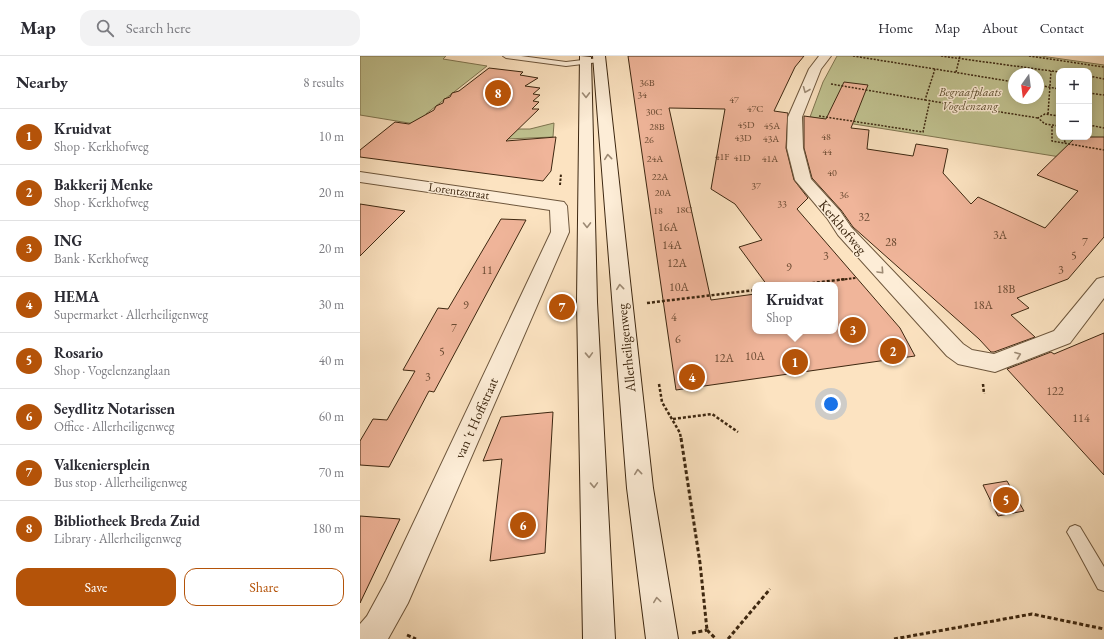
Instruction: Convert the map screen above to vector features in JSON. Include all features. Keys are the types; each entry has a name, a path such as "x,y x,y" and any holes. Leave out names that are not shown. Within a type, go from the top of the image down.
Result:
{"main road":[{"name":"Kerkhofweg","path":"825,56 815,69 795,117 795,148 803,180 834,215 844,231 955,350 966,358 980,362 995,363 1062,337 1104,284"},
{"path":"592,59 587,302 599,639"},
{"name":"Allerheiligenweg","path":"592,59 640,488 662,639"},
{"name":"Lorentzstraat","path":"360,177 558,206"},
{"name":"van 't Hoffstraat","path":"373,633 398,592 560,232 558,206"}],"lane":[{"path":"506,56 566,64 592,59"},
{"path":"1075,532 1104,583"}],"path":[{"path":"853,56 1008,81"},
{"path":"941,56 959,60 1056,72"},
{"path":"956,72 960,56"},
{"path":"1029,56 1104,67"},
{"path":"925,100 935,69"},
{"path":"1048,114 1051,71"},
{"path":"1092,77 1104,79"},
{"path":"828,83 1038,118 1041,122 1056,126"},
{"path":"1044,86 1056,88"},
{"path":"1092,94 1104,96"},
{"path":"820,109 817,116 923,132 930,100"},
{"path":"1038,118 1041,114 1056,115"},
{"path":"1052,126 1052,141 1104,150"},
{"path":"1092,126 1104,128"},
{"path":"822,282 856,278 878,267"},
{"name":"Allerheiligenweg","path":"646,310 644,303 752,290"},
{"name":"Allerheiligenweg","path":"658,379 662,402 680,433 700,563 707,630 716,639"},
{"path":"673,420 712,414 738,432"},
{"path":"728,639 770,588"},
{"path":"894,639 1032,614 1104,629"}],"green space":[{"path":"360,56 446,56 443,59 487,66 426,114 508,129 530,129 554,123 553,137 506,139 360,115"},
{"name":"Begraafplaats Vogelenzang","path":"837,56 1041,56 1104,65 1104,164 810,117 823,82"}],"building":[{"path":"628,56 804,56 795,67 774,111 788,113 786,148 794,180 808,198 797,209 900,328 915,356 676,390","holes":["669,108 725,109 711,189 735,204 762,240 739,247 765,282 838,282 838,334 752,334 752,294 711,300"]},
{"path":"489,68 523,72 520,75 538,78 525,86 540,88 533,94 540,95 533,101 539,102 532,109 539,109 506,141 556,137 551,171 543,181 360,157 360,150 395,122 409,124 434,110 436,106 443,103 444,99 450,97 452,93 459,91"},
{"path":"844,82 868,85 851,128 869,130 867,149 913,156 916,144 948,149 943,173 971,204 978,197 1045,228 1078,191 1037,175 1073,140 1092,140 1092,137 1104,137 1104,237 1068,279 1017,298 1029,308 1011,315 1035,337 991,352 979,339 853,227 841,210 812,178 804,148 804,116 826,119"},
{"path":"360,204 405,211 360,256"},
{"path":"501,219 526,220 434,392 429,391 389,467 360,465 360,441 373,419 387,420 415,371 403,370 438,308 448,309"},
{"path":"1104,333 1104,475 1007,369 1051,352 1054,354"},
{"path":"553,412 545,553 490,561 502,459 483,461 501,417"},
{"path":"1007,481 1024,511 998,516 983,485"},
{"path":"360,516 400,519 360,603"}],"place":[{"name":"Bibliotheek Breda Zuid","path":"498,93"},
{"name":"Valkeniersplein","path":"562,307"},
{"name":"ING","path":"853,330"},
{"name":"Bakkerij Menke","path":"893,351"},
{"name":"Kruidvat","path":"795,362"},
{"name":"HEMA","path":"692,377"},
{"name":"Rosario","path":"1006,500"},
{"name":"Seydlitz Notarissen","path":"523,525"}]}
